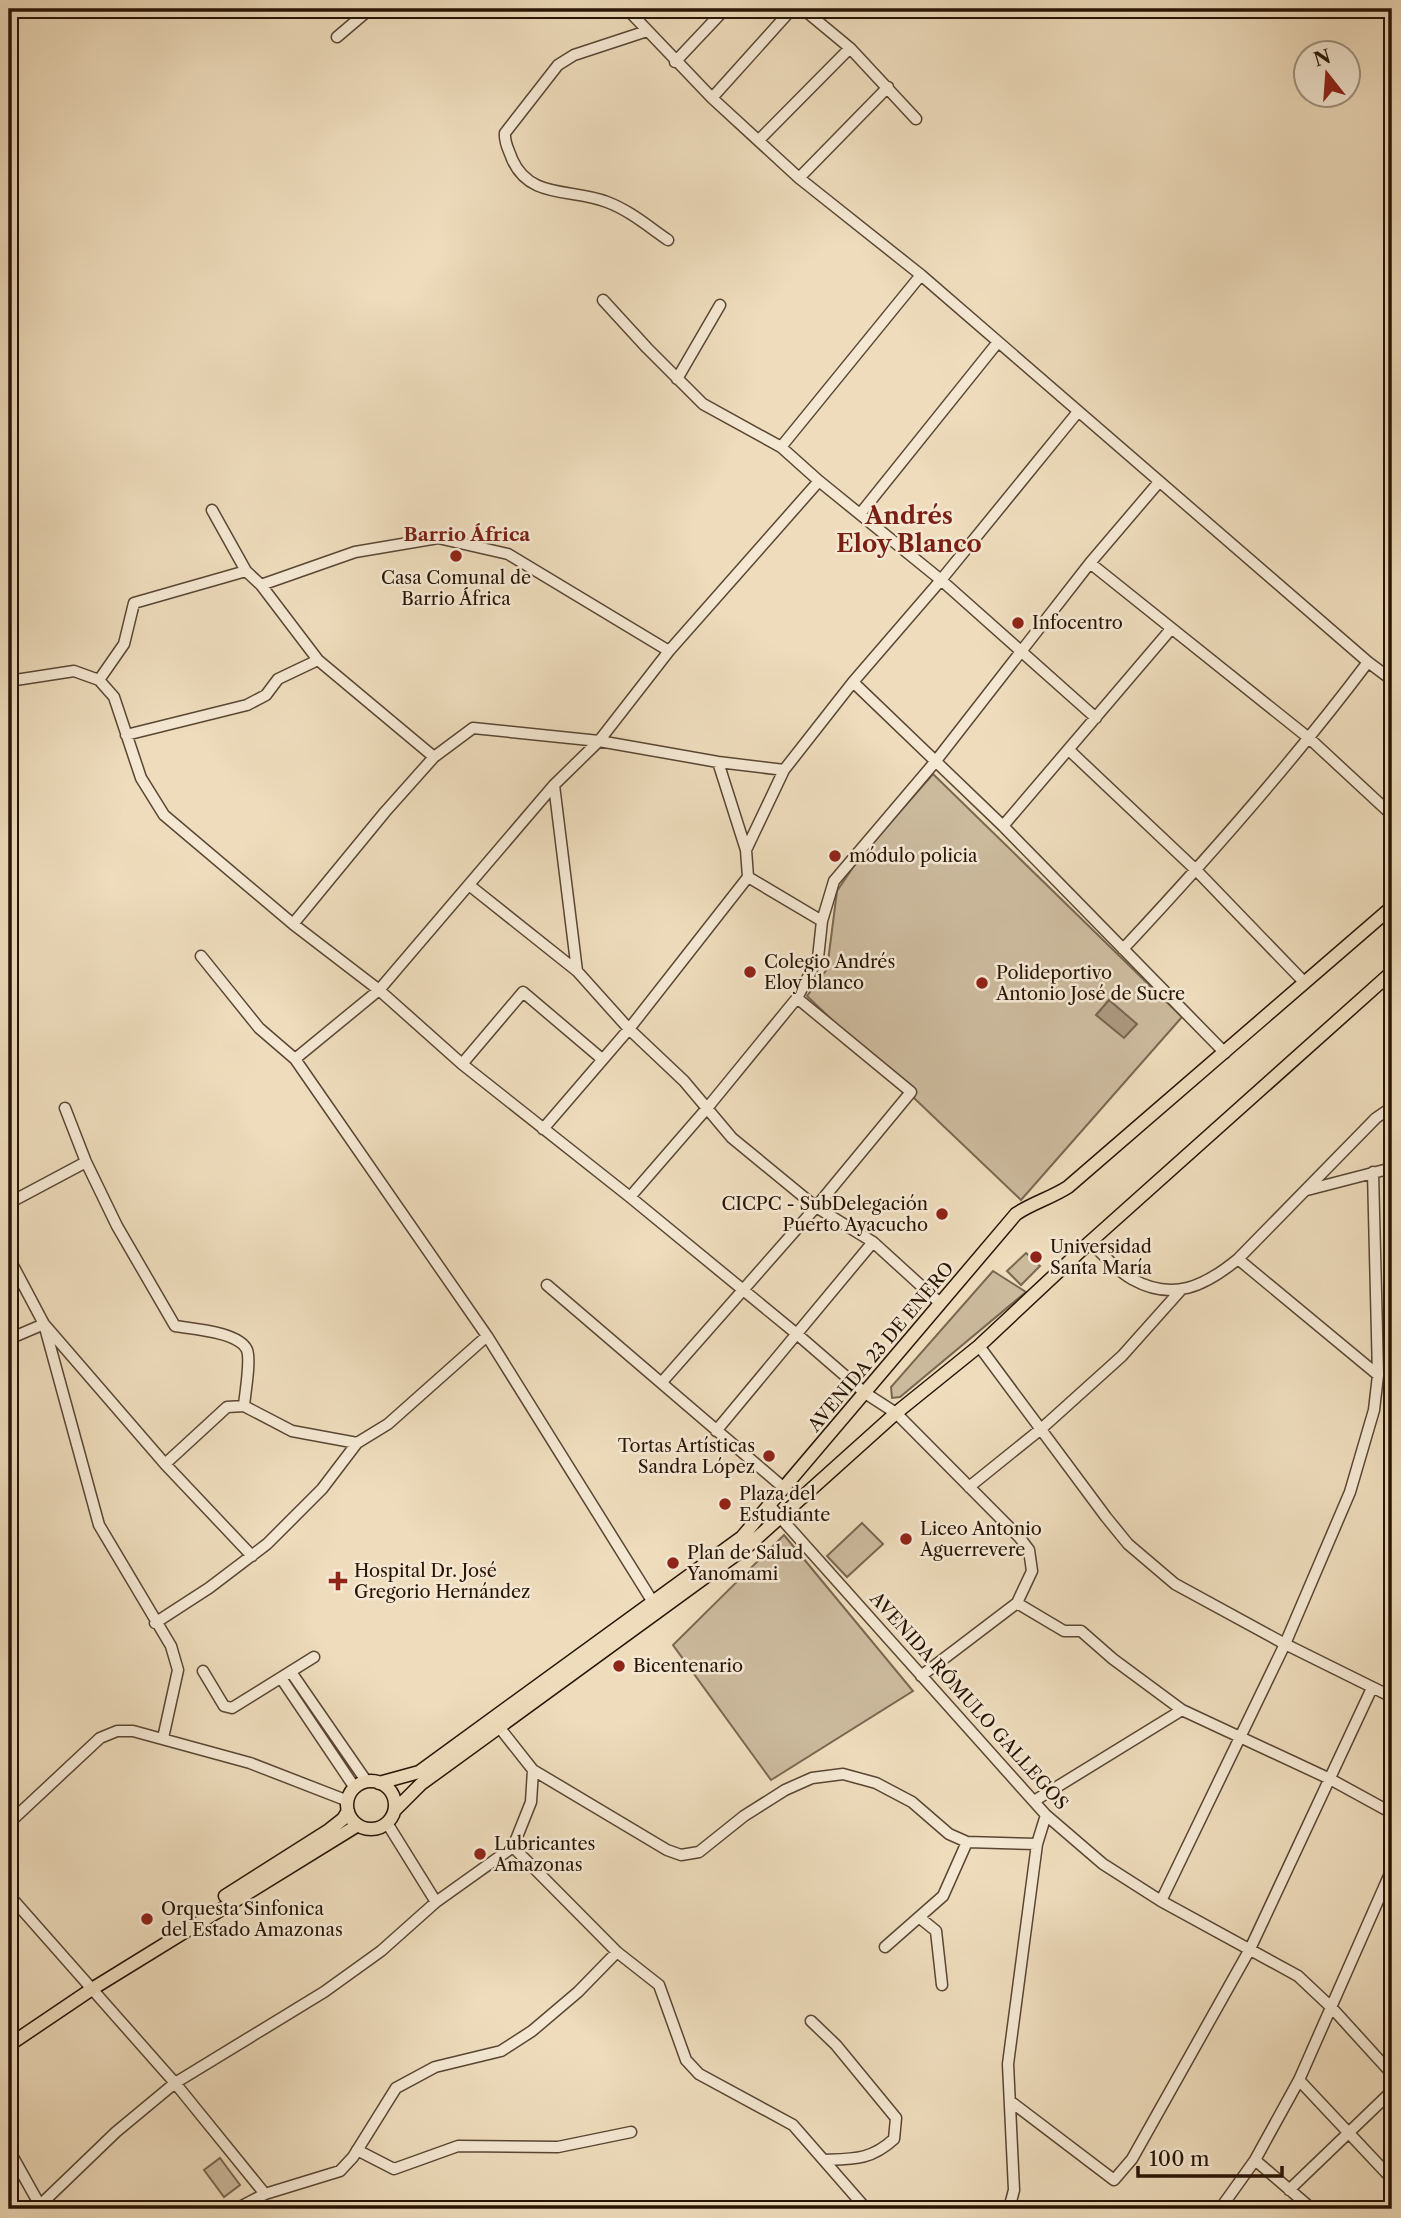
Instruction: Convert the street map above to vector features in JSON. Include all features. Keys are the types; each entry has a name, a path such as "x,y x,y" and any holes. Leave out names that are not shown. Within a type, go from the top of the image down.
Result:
{"main road":[{"name":"AVENIDA 23 DE ENERO","path":"387,1823 394,1810 421,1784 656,1608 742,1537 1016,1214 1068,1187 1392,907"},
{"name":"AVENIDA 23 DE ENERO","path":"367,1784 419,1772 748,1546 895,1413 979,1346 1090,1242 1392,972"},
{"path":"9,2045 90,1987 329,1830 343,1819 348,1806 367,1784 385,1786 393,1796 394,1810"},
{"path":"348,1806 358,1825"},
{"path":"9,2036 358,1825 373,1829 387,1823"}],"street":[{"path":"337,37 370,9"},
{"path":"627,9 675,62 799,178 921,275 1077,413 1368,663 1392,680"},
{"path":"675,62 725,9"},
{"path":"712,98 792,9"},
{"path":"803,9 850,48 916,119"},
{"path":"647,31 574,55 558,65 505,133 504,141 526,181 544,190 570,192 607,201 668,240"},
{"path":"759,139 850,48"},
{"path":"799,178 888,87"},
{"path":"781,447 921,275"},
{"path":"603,300 704,404 781,447 941,580 1096,718"},
{"path":"677,379 720,305"},
{"path":"860,514 998,342"},
{"path":"746,850 784,770 853,682 941,580 1077,413"},
{"path":"295,1059 379,990 554,785 599,741 669,651 819,481"},
{"path":"630,1197 797,998 818,958 822,921 834,881 935,762 1090,562 1159,482"},
{"path":"212,510 246,571 261,585 318,660 434,757"},
{"path":"261,585 355,551 438,538 508,554 669,651"},
{"path":"1090,562 1310,739 1392,815"},
{"path":"99,680 124,644 134,603 246,571"},
{"path":"1003,826 1070,751 1171,629"},
{"path":"126,734 247,705 266,695 278,679 318,660"},
{"path":"1123,950 1196,871 1310,739 1368,663"},
{"path":"9,681 74,671 99,680 114,697 141,778 164,815 293,924 379,990 463,1064 798,1335 865,1394 895,1413 1029,1550 1032,1571 1017,1603 921,1676"},
{"path":"853,682 1003,826 1225,1053"},
{"path":"293,924 384,812 434,757 473,728 599,741 718,762 784,770"},
{"path":"1070,751 1196,871 1305,983"},
{"path":"543,1129 629,1029 748,877 746,850 718,762"},
{"path":"554,785 577,971"},
{"path":"748,877 822,921"},
{"path":"470,885 577,971 629,1029 684,1081 732,1138 816,1207 873,1242 940,1303"},
{"path":"201,956 259,1028 295,1059 487,1336 656,1608"},
{"path":"463,1064 523,992 602,1059"},
{"path":"662,1382 816,1207 911,1093 797,998"},
{"path":"968,1487 1041,1429 1122,1356 1180,1291 1212,1278 1238,1259 1376,1118 1392,1107"},
{"path":"65,1108 86,1162 117,1226 175,1326 221,1334 241,1341 248,1352 244,1406"},
{"path":"9,1203 86,1162"},
{"path":"1305,1191 1392,1168"},
{"path":"1161,1901 1285,1644 1350,1492 1374,1410 1378,1374 1373,1172"},
{"path":"716,1432 873,1242"},
{"path":"1090,1242 1131,1279 1154,1287 1180,1291"},
{"path":"9,1258 44,1324 99,1525 171,1646 177,1670 163,1738"},
{"path":"1238,1259 1378,1374"},
{"path":"547,1285 784,1488"},
{"path":"9,1339 44,1324"},
{"path":"44,1324 165,1464 252,1556"},
{"path":"155,1623 209,1588 267,1544 322,1489 357,1443 388,1424 487,1336"},
{"path":"979,1346 1128,1544 1143,1558 1175,1584 1285,1644 1392,1697"},
{"path":"165,1464 227,1407 244,1406 292,1432 357,1443"},
{"name":"AVENIDA RÓMULO GALLEGOS","path":"770,1506 1046,1815 1103,1864 1161,1901 1298,1976 1332,2008 1392,2074"},
{"path":"1017,1603 1063,1630 1082,1631 1113,1659 1182,1710 1330,1779 1392,1813"},
{"path":"203,1671 224,1706 232,1708 314,1657"},
{"path":"286,1675 367,1784"},
{"path":"1010,2101 1114,2180 1132,2159 1250,1949 1372,1688"},
{"path":"1034,1801 1182,1710"},
{"path":"499,1727 533,1770 667,1850 681,1855 699,1852 744,1816 785,1790 812,1778 843,1774 876,1783 912,1801 949,1834 967,1842 1037,1844"},
{"path":"9,1823 100,1738 117,1731 133,1731 163,1738 250,1763 348,1806"},
{"path":"9,2150 39,2208 116,2132 175,2083 324,1992 381,1951 436,1902 513,1847 531,1802 533,1770"},
{"path":"1009,2209 1014,2190 1007,2064 1037,1844 1046,1815"},
{"path":"387,1823 436,1902"},
{"path":"885,1947 943,1896 967,1842"},
{"path":"513,1847 617,1952 659,1985 686,2060 699,2074 793,2125 864,2209"},
{"path":"1220,2209 1255,2160 1299,2080 1392,1869"},
{"path":"9,1895 175,2083 265,2194"},
{"path":"920,1917 936,1931 943,1985"},
{"path":"238,2209 265,2194 340,2171 357,2150 396,2088 435,2067 501,2051 532,2031 578,1992 617,1952"},
{"path":"811,2021 836,2045 896,2118 894,2139 880,2152 853,2160 824,2160"},
{"path":"1299,2080 1392,2179"},
{"path":"1289,2190 1392,2091"},
{"path":"357,2150 394,2169 458,2146 558,2147 631,2132"},
{"path":"1255,2160 1312,2209"}],"shaded area":[{"name":"Polideportivo Antonio José de Sucre","path":"933,774 1182,1017 1021,1200 807,996 827,969 837,891 860,857"},
{"path":"1109,1000 1137,1024 1124,1038 1096,1015"},
{"path":"1026,1253 1040,1266 1021,1285 1007,1271"},
{"path":"993,1271 1026,1292 900,1397 892,1398 891,1387"},
{"path":"862,1523 883,1544 847,1577 827,1556"},
{"path":"784,1535 913,1691 771,1780 673,1645"},
{"path":"220,2158 240,2185 224,2197 204,2170"}],"place":[{"name":"Casa Comunal de Barrio África","path":"456,556"},
{"name":"Infocentro","path":"1018,623"},
{"name":"módulo policia","path":"835,856"},
{"name":"Colegio Andrés Eloy blanco","path":"750,972"},
{"name":"Polideportivo Antonio José de Sucre","path":"982,983"},
{"name":"CICPC - SubDelegación Puerto Ayacucho","path":"942,1214"},
{"name":"Universidad Santa María","path":"1036,1257"},
{"name":"Tortas Artísticas Sandra López","path":"769,1456"},
{"name":"Plaza del Estudiante","path":"725,1504"},
{"name":"Liceo Antonio Aguerrevere","path":"906,1539"},
{"name":"Plan de Salud Yanomami","path":"673,1563"},
{"name":"Hospital Dr. José Gregorio Hernández","path":"338,1581"},
{"name":"Bicentenario","path":"619,1666"},
{"name":"Lubricantes Amazonas","path":"480,1854"},
{"name":"Orquesta Sinfonica del Estado Amazonas","path":"147,1919"}],"district":[{"name":"Andrés Eloy Blanco","path":"909,529"},
{"name":"Barrio África","path":"467,534"}]}
